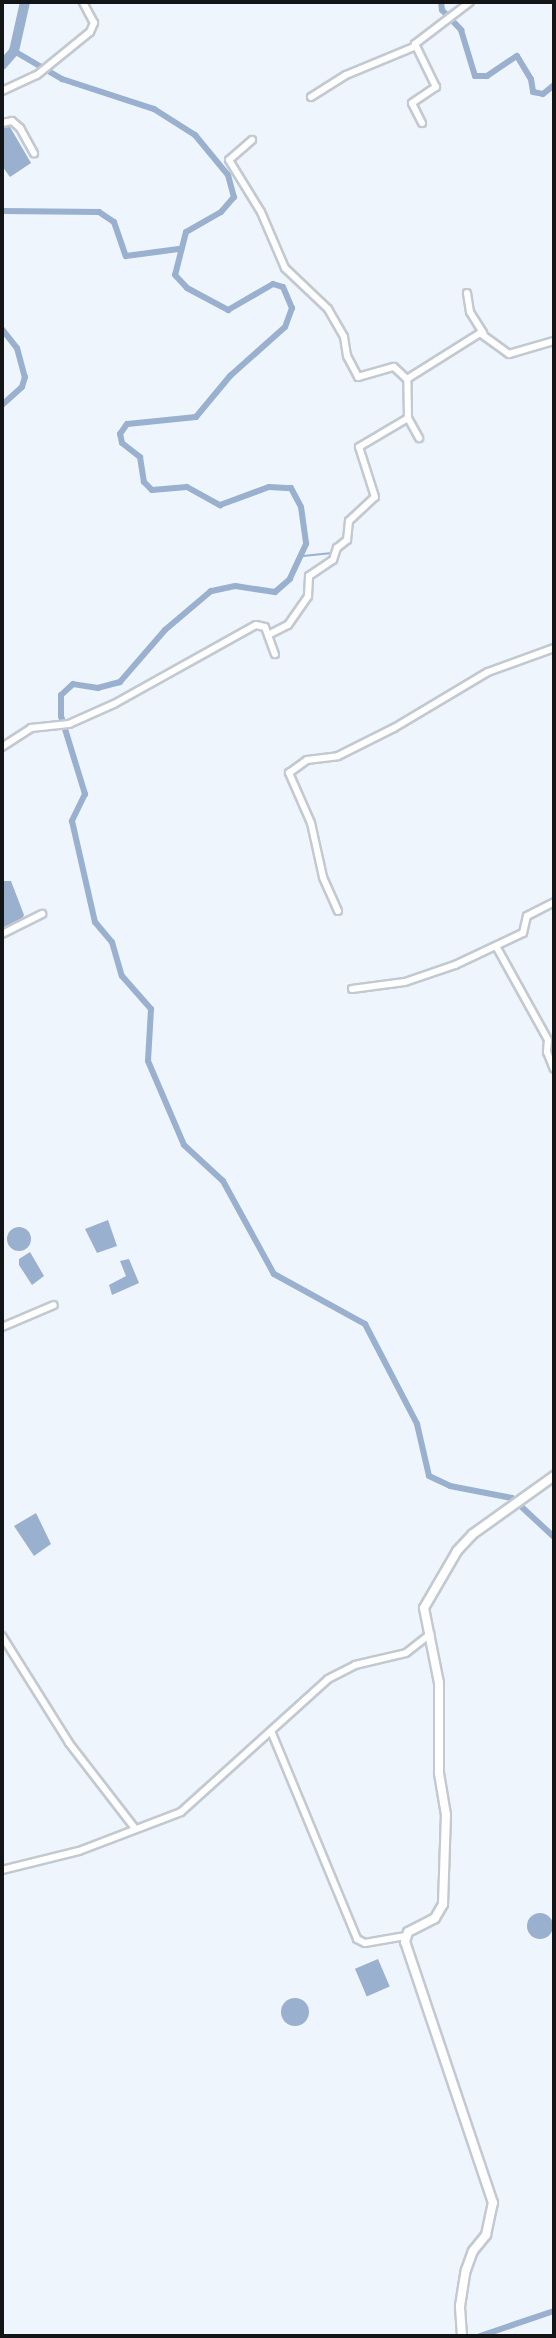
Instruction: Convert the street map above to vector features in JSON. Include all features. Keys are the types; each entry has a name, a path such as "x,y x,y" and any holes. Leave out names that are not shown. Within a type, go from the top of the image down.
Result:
{"main road":[{"path":"462,2336 460,2306 466,2270 473,2251 486,2235 493,2203 459,2114 405,1936 435,1918 443,1904 446,1815 430,1629 425,1612 457,1551 554,1476"}],"street":[{"path":"2,91 37,75 94,26 83,2"},
{"path":"311,97 346,75 414,47 418,40 455,17 470,2"},
{"path":"414,47 436,87 412,103 422,123"},
{"path":"2,123 12,121 20,128 34,153"},
{"path":"252,140 229,160 261,212 285,268 328,309 344,337 347,356 358,377 394,367 407,379 408,418 419,438"},
{"path":"467,293 470,312 483,333 509,354 554,341"},
{"path":"407,379 483,333"},
{"path":"268,635 288,625 307,596 309,576 335,555 347,540 349,521 376,493 359,447 408,418"},
{"path":"2,747 31,728 69,724 114,704 256,625 268,635 275,654"},
{"path":"338,911 323,877 311,823 289,773 317,756 338,756 384,733 488,672 554,648"},
{"path":"352,989 434,974 523,933 527,916 554,902"},
{"path":"2,934 42,914"},
{"path":"496,946 548,1040 547,1052 554,1069"},
{"path":"2,1327 54,1305"},
{"path":"2,1870 96,1846 134,1827 191,1806 335,1674 406,1653 430,1629"},
{"path":"2,1636 69,1743 134,1827"},
{"path":"271,1731 356,1939 365,1943 405,1936"}],"water":[{"path":"10,127 31,163 10,177 2,166 2,128"},
{"path":"2,881 11,881 24,915 21,921 2,928"},
{"path":"108,1220 117,1246 97,1253 85,1229"},
{"path":"14,1227 24,1227 31,1234 31,1244 24,1251 14,1251 7,1244 7,1234"},
{"path":"30,1252 44,1276 32,1285 19,1265 19,1259"},
{"path":"129,1259 139,1283 112,1295 109,1285 126,1276 120,1261"},
{"path":"36,1513 51,1544 34,1556 14,1526"},
{"path":"540,1913 550,1916 553,1926 550,1936 540,1939 530,1936 527,1926 530,1916"},
{"path":"378,1959 390,1987 367,1996 355,1969"},
{"path":"295,1998 305,2002 309,2012 305,2022 295,2026 285,2022 281,2012 285,2002"}],"waterway":[{"path":"2,65 14,51 25,2"},
{"path":"441,2 442,10 461,30 475,76 487,76 517,56 531,79 533,92 543,94 554,85"},
{"path":"14,51 62,79 154,109 195,135 228,175 234,197 221,212 186,232 175,275 187,288 228,310 273,284 283,287 292,308 285,327 230,376 196,417 127,424 120,434 122,443 140,457 144,482 152,490 187,487 220,505 269,487 291,488 301,507 306,544 290,579 275,592 235,586 211,591 165,630 120,682 98,688 73,684 61,695 61,716 85,794 72,821 95,922 112,942 122,976 151,1009 148,1061 184,1145 223,1181 274,1274 365,1324 417,1424 429,1476 450,1486 512,1498 554,1537"},
{"path":"2,211 99,212 114,222 126,256 179,249"},
{"path":"2,329 17,348 25,377 22,387 2,405"},
{"path":"303,556 332,553"},
{"path":"480,2336 554,2311"}]}
